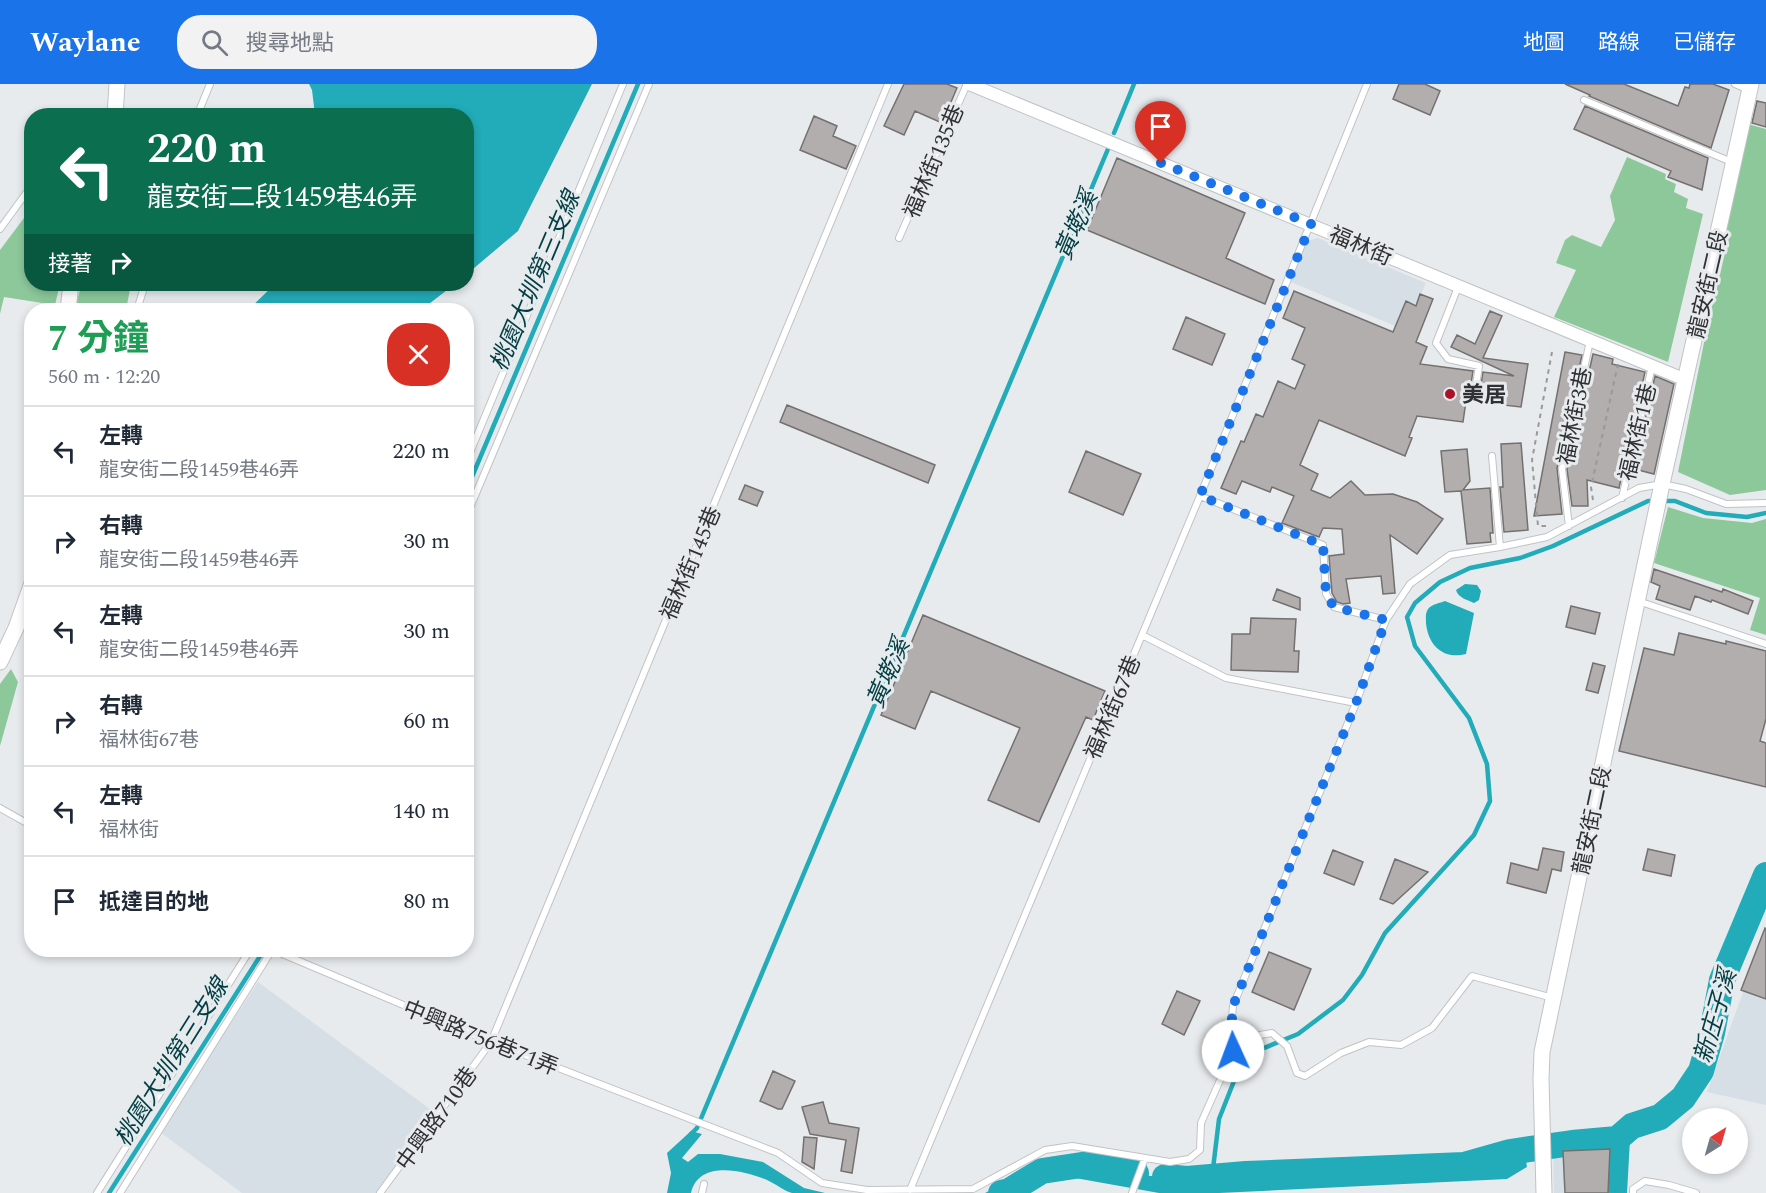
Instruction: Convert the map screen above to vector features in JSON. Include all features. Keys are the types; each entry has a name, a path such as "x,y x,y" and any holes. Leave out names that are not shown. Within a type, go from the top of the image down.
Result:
{"street":[{"path":"116,108 117,84"},
{"name":"福林街","path":"968,84 1686,380"},
{"name":"龍安街二段","path":"1544,1193 1542,1052 1662,484 1734,164 1745,86"},
{"path":"0,662 24,606"}],"lane":[{"path":"200,108 210,84"},
{"path":"474,443 624,84"},
{"path":"474,498 650,84"},
{"name":"福林街145巷","path":"491,1042 888,84"},
{"name":"福林街135巷","path":"899,238 968,84"},
{"name":"福林街67巷","path":"910,1190 1200,496 1367,84"},
{"path":"1584,100 1734,164"},
{"path":"0,229 24,196"},
{"path":"1458,287 1436,343 1448,359 1479,366 1474,397"},
{"name":"福林街3巷","path":"1569,526 1562,469 1590,341"},
{"name":"福林街1巷","path":"1622,498 1652,366"},
{"path":"1492,456 1500,547"},
{"path":"1553,998 1472,976 1432,1028 1401,1046 1369,1042 1341,1053 1305,1076 1297,1073 1287,1046 1272,1033 1260,1035 1233,1051 1231,1030 1233,1006 1356,703 1386,620 1410,584 1450,555 1547,537 1639,488 1662,484 1686,489 1726,504 1766,503"},
{"path":"1200,496 1323,545 1326,594 1334,607 1386,620"},
{"path":"1637,601 1766,644"},
{"path":"1142,634 1226,678 1356,703"},
{"path":"0,808 24,822"},
{"path":"97,1193 246,957"},
{"path":"120,1193 269,957"},
{"name":"中興路756巷71弄","path":"290,957 491,1042 778,1153 822,1183 867,1190 973,1189 1045,1150 1072,1146 1170,1162 1189,1159 1200,1150 1201,1123 1233,1051"},
{"name":"中興路710巷","path":"380,1193 491,1042"},
{"path":"1132,1193 1146,1158"},
{"path":"1633,1193 1645,1181 1696,1193"},
{"path":"702,1193 704,1184"}],"path":[{"path":"1538,526 1532,460 1552,352"},
{"path":"1593,497 1591,487 1618,362"}],"shaded area":[{"path":"1318,238 1426,283 1416,306 1406,302 1395,326 1291,282 1307,241"},
{"path":"1766,929 1766,1105 1707,1092"},
{"path":"258,982 434,1112 376,1193 242,1193 160,1132"},
{"path":"1553,1149 1607,1150 1606,1193 1554,1193"}],"green space":[{"path":"1748,124 1766,129 1766,490 1730,495 1678,472"},
{"path":"1627,157 1666,174 1665,179 1676,184 1674,192 1688,199 1686,208 1703,214 1668,362 1554,317 1576,270 1556,263 1565,240 1572,235 1601,247 1615,220 1610,196"},
{"path":"24,218 24,291 58,291 55,303 4,297 0,314 0,250"},
{"path":"80,291 130,291 127,303 76,303"},
{"path":"1668,507 1703,518 1752,523 1766,519 1766,635 1750,630 1760,598 1654,563"},
{"path":"11,669 18,682 0,746 0,684"}],"water":[{"path":"309,84 592,84 518,231 474,268 474,108 314,108"},
{"path":"268,291 446,291 430,303 255,303"},
{"path":"1465,584 1477,585 1481,591 1479,600 1474,603 1459,595 1456,590"},
{"path":"1445,601 1474,613 1466,654 1444,653 1433,644 1427,631 1428,609"},
{"path":"691,1131 702,1134 682,1158 688,1162 698,1154 720,1154 763,1162 804,1188 825,1193 792,1193 747,1173 724,1170 703,1175 696,1182 691,1193 667,1193 671,1173 667,1153"},
{"path":"1524,1150 1527,1167 1507,1179 1219,1193 1159,1193 1064,1176 1024,1193 985,1193 1034,1168 1051,1164 1151,1176 1203,1178 1463,1171 1495,1165"}],"building":[{"path":"904,84 947,84 957,88 942,123 915,111 904,135 884,126"},
{"path":"1399,84 1425,84 1440,91 1430,115 1393,99"},
{"path":"1565,84 1624,84 1678,106 1685,87 1689,88 1690,84 1713,84 1729,90 1711,148"},
{"path":"1757,101 1766,103 1766,127 1752,123"},
{"path":"1585,106 1708,158 1702,190 1668,177 1671,171 1574,129"},
{"path":"814,116 837,126 833,136 856,146 846,169 800,150"},
{"path":"1117,158 1245,213 1226,258 1274,280 1265,304 1087,230"},
{"path":"1294,291 1393,332 1406,301 1416,306 1420,294 1433,299 1416,342 1427,347 1420,364 1473,371 1469,396 1471,401 1466,401 1463,422 1417,416 1405,456 1319,420 1300,465 1318,474 1311,490 1330,498 1351,481 1365,495 1393,494 1417,502 1443,519 1417,554 1390,535 1395,593 1383,594 1381,576 1346,579 1350,603 1337,602 1332,593 1329,556 1344,554 1342,529 1323,528 1319,537 1282,523 1294,496 1272,487 1270,492 1242,481 1236,494 1221,488 1241,441 1244,442 1256,414 1263,417 1278,381 1295,389 1305,365 1292,359 1305,328 1283,318"},
{"path":"1490,311 1502,316 1483,358 1528,364 1521,407 1476,402 1479,398 1483,372 1514,376 1451,347 1457,335 1475,344"},
{"path":"1186,317 1225,334 1212,365 1173,349"},
{"path":"1565,352 1582,355 1557,468 1562,514 1534,516"},
{"path":"1593,354 1613,359 1612,364 1645,372 1619,488 1587,480 1588,506 1572,506 1567,469"},
{"path":"1655,376 1674,384 1654,474 1634,469"},
{"path":"787,405 935,465 928,483 780,422"},
{"path":"1521,443 1528,530 1504,532 1500,487 1503,487 1501,444"},
{"path":"1467,449 1470,481 1463,490 1490,488 1493,533 1490,533 1491,542 1467,544 1461,491 1445,492 1441,451"},
{"path":"1086,451 1141,474 1123,515 1069,492"},
{"path":"745,485 763,492 757,506 739,499"},
{"path":"1654,569 1722,592 1723,589 1753,601 1748,614 1695,596 1690,610 1656,599 1660,586 1651,582"},
{"path":"1277,589 1300,598 1300,610 1273,600"},
{"path":"1571,606 1600,613 1595,634 1566,627"},
{"path":"923,615 1105,691 1093,720 1086,717 1039,822 988,800 1020,728 931,691 915,729 881,715"},
{"path":"1251,618 1296,619 1294,651 1299,651 1298,672 1231,670 1232,634 1250,634"},
{"path":"1679,633 1766,651 1766,719 1760,741 1766,743 1766,787 1619,751 1644,648 1674,655"},
{"path":"1593,663 1605,666 1598,693 1586,690"},
{"path":"1543,848 1564,852 1561,871 1552,869 1546,893 1507,883 1511,863 1538,870"},
{"path":"1648,849 1675,855 1671,876 1643,870"},
{"path":"1333,850 1363,862 1354,885 1324,873"},
{"path":"1395,859 1428,872 1393,904 1380,899"},
{"path":"1766,929 1766,999 1741,990"},
{"path":"1269,952 1311,969 1294,1010 1252,992"},
{"path":"1177,991 1200,1001 1184,1035 1162,1024"},
{"path":"773,1071 795,1081 782,1109 760,1101"},
{"path":"823,1102 829,1123 859,1128 852,1173 841,1171 846,1140 810,1134 802,1107"},
{"path":"804,1137 817,1138 814,1169 802,1162"},
{"path":"1610,1149 1608,1193 1565,1193 1563,1151"}],"waterway":[{"name":"桃園大圳第三支線","path":"474,472 638,84"},
{"name":"黃墘溪","path":"1114,133 1134,84"},
{"name":"黃墘溪","path":"691,1134 697,1128 1108,149"},
{"path":"1212,1177 1219,1119 1238,1071 1247,1055 1298,1034 1343,1000 1362,975 1385,933 1474,835 1490,801 1487,764 1469,718 1415,646 1407,617 1415,603 1440,582 1470,568 1520,558 1553,546 1648,501 1675,501 1706,513 1747,517 1766,513"},
{"name":"新庄子溪","path":"1614,1193 1617,1139 1632,1126 1660,1117 1683,1098 1701,1071 1712,1033 1722,980 1766,875"},
{"name":"桃園大圳第三支線","path":"109,1193 260,957"},
{"path":"1165,1177 1187,1179 1246,1174 1464,1165 1510,1152 1617,1139"},
{"path":"1001,1193 1009,1191 1042,1171 1088,1164 1136,1173"}],"place":[{"name":"美居","path":"1450,394"}],"route":[{"path":"1161,163 1311,224 1200,496 1323,545 1326,594 1334,607 1386,620 1356,703 1233,1006 1231,1030 1233,1051"}]}
